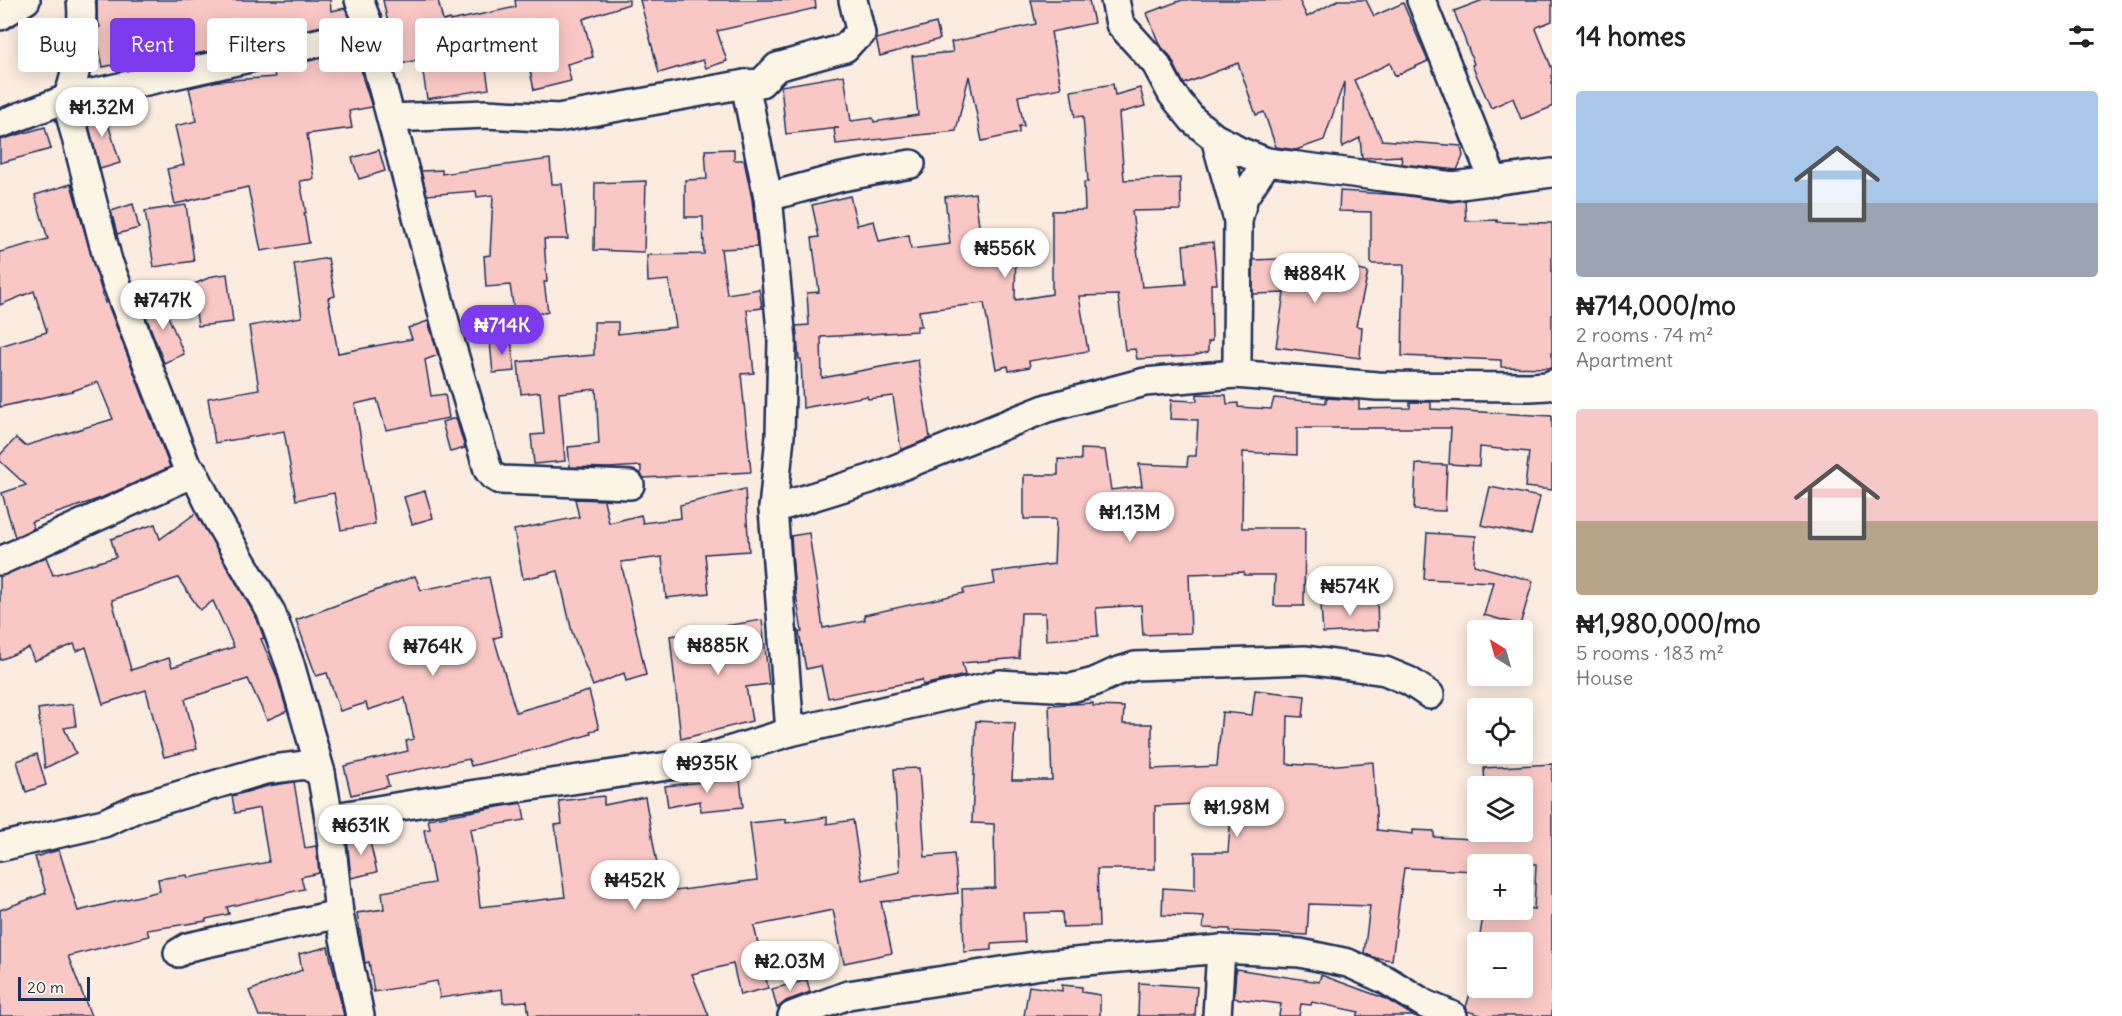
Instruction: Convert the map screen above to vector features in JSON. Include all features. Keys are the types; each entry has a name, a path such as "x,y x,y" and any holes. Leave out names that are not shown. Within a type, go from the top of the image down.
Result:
{"street":[{"path":"0,16 26,0"},
{"path":"66,99 72,91 79,43 81,0"},
{"path":"359,0 366,18"},
{"path":"391,118 486,114 558,118 761,83 777,67 845,48 852,39 861,34 853,0"},
{"path":"1115,0 1120,24 1156,64 1172,94 1193,120 1215,138 1239,151 1267,162 1453,186 1552,172"},
{"path":"1421,0 1494,182"},
{"path":"0,124 66,99 319,43"},
{"path":"379,72 449,337 488,470 500,480 630,485"},
{"path":"745,84 768,197 782,340 780,436 773,509 790,732"},
{"path":"66,99 108,261 186,465 194,473 214,514 271,612 290,664 321,773 329,818 339,914 360,1016"},
{"path":"1215,138 1238,220"},
{"path":"1235,374 1238,220 1244,197 1267,162"},
{"path":"768,197 842,177 911,164"},
{"path":"773,509 870,479 1047,408 1145,382 1235,374 1377,386 1530,387 1552,384"},
{"path":"1,558 194,473"},
{"path":"329,818 675,765 710,757 790,732 1000,684 1071,688 1095,682 1135,666 1306,660 1385,670 1409,681 1430,695"},
{"path":"0,847 104,823 139,807 265,770 306,765 321,773"},
{"path":"178,953 188,947 339,914"},
{"path":"792,1016 848,995 1041,965 1221,949 1300,952 1348,963 1386,980 1425,1004 1453,1016"},
{"path":"1217,1016 1221,949"}],"building":[{"path":"97,0 330,0 331,11 345,8 349,18 319,18 319,27 307,29 307,18 207,18 207,52 195,54 195,18 110,18 110,66 103,67 98,43 98,28 100,27 97,17"},
{"path":"383,0 438,0 442,18 415,18 415,60 403,64 403,18 387,18"},
{"path":"515,0 629,0 629,4 583,19 593,57 567,64 571,81 534,90 530,72 559,72 559,18 464,18 516,7"},
{"path":"640,0 815,0 816,8 717,31 727,61 706,68 703,60 659,73"},
{"path":"1031,0 1089,0 1094,23 1051,32 1061,88 1018,96 1024,126 1019,126 1019,133 982,141 969,76 956,131 836,144 834,129 786,134 781,86 844,75 851,121 873,118 874,122 918,115 912,56 953,52 951,42 1036,24"},
{"path":"1182,0 1299,0 1307,17 1338,0 1366,0 1374,16 1403,3 1428,61 1395,76 1390,63 1354,80 1382,140 1461,146 1463,156 1457,170 1402,164 1401,156 1362,158 1360,138 1342,147 1344,82 1324,140 1296,150 1276,147 1264,112 1256,115 1238,63 1184,84 1170,56 1159,44 1147,13"},
{"path":"1483,0 1552,0 1552,21 1536,29 1552,69 1552,107 1521,119 1513,98 1491,108 1472,65 1474,64 1454,11"},
{"path":"936,23 940,39 880,56 876,39"},
{"path":"319,59 319,72 362,72 372,107 349,111 352,128 307,134 314,179 300,181 309,243 261,251 248,187 175,204 167,169 184,165 175,126 197,121 189,88 218,81 275,77 274,72 307,72 307,61"},
{"path":"423,72 486,72 489,89 427,99"},
{"path":"1113,84 1115,95 1140,88 1145,106 1119,113 1124,180 1180,178 1181,210 1132,211 1142,287 1186,284 1183,245 1213,242 1217,284 1211,284 1212,341 1208,342 1208,352 1193,356 1137,359 1135,349 1125,350 1118,295 1079,296 1088,351 1029,361 1030,367 1009,371 1008,366 996,369 984,303 919,311 921,326 917,326 917,331 821,337 822,378 918,360 930,438 901,450 893,396 868,399 867,396 803,408 801,359 799,359 796,326 809,325 807,293 819,292 812,238 819,237 812,205 850,196 857,225 874,221 879,241 909,235 911,249 950,244 945,197 975,193 981,242 1016,242 1015,300 1052,294 1052,211 1085,210 1084,182 1088,182 1083,116 1075,117 1071,91"},
{"path":"103,107 120,163 100,169 85,111"},
{"path":"45,127 51,149 0,163 0,140"},
{"path":"734,149 734,160 744,160 752,199 757,247 721,249 727,294 759,289 762,308 747,310 754,373 741,374 751,472 644,478 641,475 641,466 570,467 568,447 599,444 596,389 559,393 565,461 534,464 531,435 544,434 540,392 521,394 518,362 594,355 594,322 618,322 618,334 676,327 669,280 648,282 647,255 704,254 703,217 685,217 685,180 707,179 705,150"},
{"path":"379,150 385,171 359,179 352,158"},
{"path":"550,159 552,184 562,184 568,239 544,239 547,282 544,282 548,312 515,317 510,285 486,287 484,256 490,255 493,195 477,197 476,191 427,195 421,171 442,170 442,174"},
{"path":"646,181 644,252 594,250 595,183"},
{"path":"71,184 105,303 107,302 170,467 101,498 31,522 34,528 15,537 2,493 26,485 0,461 0,455 16,438 25,446 113,419 98,382 72,391 0,407 0,346 47,332 34,291 0,305 0,252 48,239 35,195"},
{"path":"1340,191 1401,195 1451,202 1465,200 1466,221 1552,223 1552,368 1501,367 1501,360 1402,356 1404,264 1371,264 1371,212 1339,211"},
{"path":"133,204 139,228 117,234 111,211"},
{"path":"186,205 194,261 154,267 145,211"},
{"path":"328,258 335,296 328,298 338,353 412,339 408,328 428,321 438,355 425,360 431,396 445,394 449,418 386,430 377,399 355,404 375,524 341,530 334,493 296,500 284,431 215,443 208,398 259,389 249,326 302,317 294,264"},
{"path":"1303,258 1368,272 1356,326 1362,327 1360,358 1276,347 1284,293 1253,294 1253,260"},
{"path":"227,274 233,322 198,326 192,285 213,276"},
{"path":"161,299 184,354 164,363 142,306"},
{"path":"511,339 515,371 493,373 490,342"},
{"path":"1197,394 1226,395 1227,404 1238,403 1238,407 1271,409 1274,398 1326,403 1326,398 1359,400 1359,409 1410,408 1410,402 1431,402 1431,409 1552,416 1552,490 1525,487 1529,452 1480,447 1479,466 1449,464 1451,428 1297,428 1297,455 1243,452 1242,528 1305,528 1304,606 1274,606 1275,575 1244,575 1244,572 1189,574 1191,633 1143,635 1141,605 1096,608 1098,636 1046,640 1045,613 1021,613 1019,658 962,663 965,675 923,685 922,680 828,698 821,666 806,669 799,632 802,632 794,581 791,536 809,533 823,628 865,620 864,615 964,593 963,589 995,584 993,572 1054,564 1056,519 1024,519 1024,475 1058,475 1058,459 1081,460 1081,449 1105,450 1111,490 1142,486 1139,464 1187,466 1188,456 1196,456 1198,420 1170,419 1171,400 1197,401"},
{"path":"456,418 465,448 450,452 442,422"},
{"path":"1416,464 1447,465 1445,511 1414,510"},
{"path":"1490,487 1540,497 1531,535 1481,525"},
{"path":"745,489 749,551 705,554 709,593 666,598 662,557 621,562 646,675 626,681 624,673 593,686 572,632 558,571 523,579 514,530 579,517 575,499 604,500 609,523 641,515 643,523 681,518 680,505"},
{"path":"425,491 433,518 412,524 404,497"},
{"path":"196,513 257,619 264,638 261,639 277,676 287,711 267,720 248,679 185,699 197,749 164,757 146,690 103,704 86,647 77,651 74,644 34,661 29,648 0,660 0,576 46,557 53,575 116,557 111,539 155,524 160,539","holes":["178,578 200,610 213,601 234,647 172,667 169,658 131,670 112,600"]},
{"path":"1427,533 1476,536 1474,565 1533,581 1521,620 1502,620 1484,615 1493,582 1424,579"},
{"path":"415,576 421,590 489,577 502,636 494,638 516,712 589,691 599,729 590,731 591,734 471,766 469,759 386,776 389,786 351,795 344,766 408,751 406,741 414,739 405,698 368,710 366,703 340,711 327,673 316,676 296,620"},
{"path":"1377,600 1378,630 1323,633 1321,606 1350,604 1349,601"},
{"path":"762,620 769,684 746,687 752,721 681,739 670,636 725,629 724,626"},
{"path":"1255,690 1305,696 1303,717 1288,716 1287,764 1326,766 1373,762 1377,830 1413,834 1413,830 1434,831 1434,837 1467,839 1467,842 1533,842 1533,776 1484,776 1484,768 1552,764 1552,1016 1484,1016 1467,1011 1466,1007 1469,998 1533,998 1533,932 1481,932 1482,920 1533,920 1536,864 1533,864 1533,854 1467,854 1467,871 1404,868 1392,960 1376,958 1364,953 1370,906 1309,904 1307,935 1203,928 1204,917 1162,915 1163,888 1195,890 1195,852 1228,852 1232,802 1155,806 1155,869 1097,869 1099,926 1063,927 1062,912 1023,913 1025,942 991,944 991,950 964,952 962,889 995,888 994,824 972,823 976,721 1015,723 1012,780 1052,780 1049,705 1093,703 1093,706 1124,707 1123,724 1152,724 1152,769 1217,766 1222,712 1252,715"},
{"path":"73,704 76,726 64,728 76,753 45,768 38,709"},
{"path":"37,754 46,785 26,792 17,761"},
{"path":"919,768 925,857 954,854 958,893 881,902 892,953 844,963 833,910 754,926 768,988 740,995 733,964 692,974 709,1016 529,1016 527,1001 503,1003 502,989 440,998 437,981 374,992 369,962 365,963 357,913 384,909 382,892 434,883 424,830 430,829 428,819 522,803 525,820 470,829 480,907 565,897 555,825 562,824 559,801 604,796 604,805 645,797 661,886 674,884 675,891 757,880 750,823 786,819 786,823 827,817 827,824 853,820 862,880 900,872 894,769"},
{"path":"740,778 743,807 701,811 700,801 668,807 665,786"},
{"path":"294,782 305,848 316,846 319,873 301,877 304,889 227,907 229,914 206,919 206,921 147,930 149,936 68,956 91,1016 0,1016 0,910 46,893 35,857 59,850 78,911 160,891 158,879 187,875 188,878 269,862 260,808 235,813 232,796 268,786"},
{"path":"368,833 377,872 351,878 347,839"},
{"path":"328,947 344,1016 259,1016 249,991 302,970 299,954"},
{"path":"1236,969 1319,982 1321,975 1384,998 1414,1016 1357,1016 1359,1012 1312,1002 1311,1005 1301,1004 1299,1016 1279,1016 1281,1004 1234,998"},
{"path":"807,980 810,992 786,1001 777,1008 772,989"},
{"path":"1139,983 1197,987 1195,1016 1138,1016"},
{"path":"1062,985 1082,987 1082,992 1100,995 1100,1016 1024,1016 1029,986 1062,991"}]}
